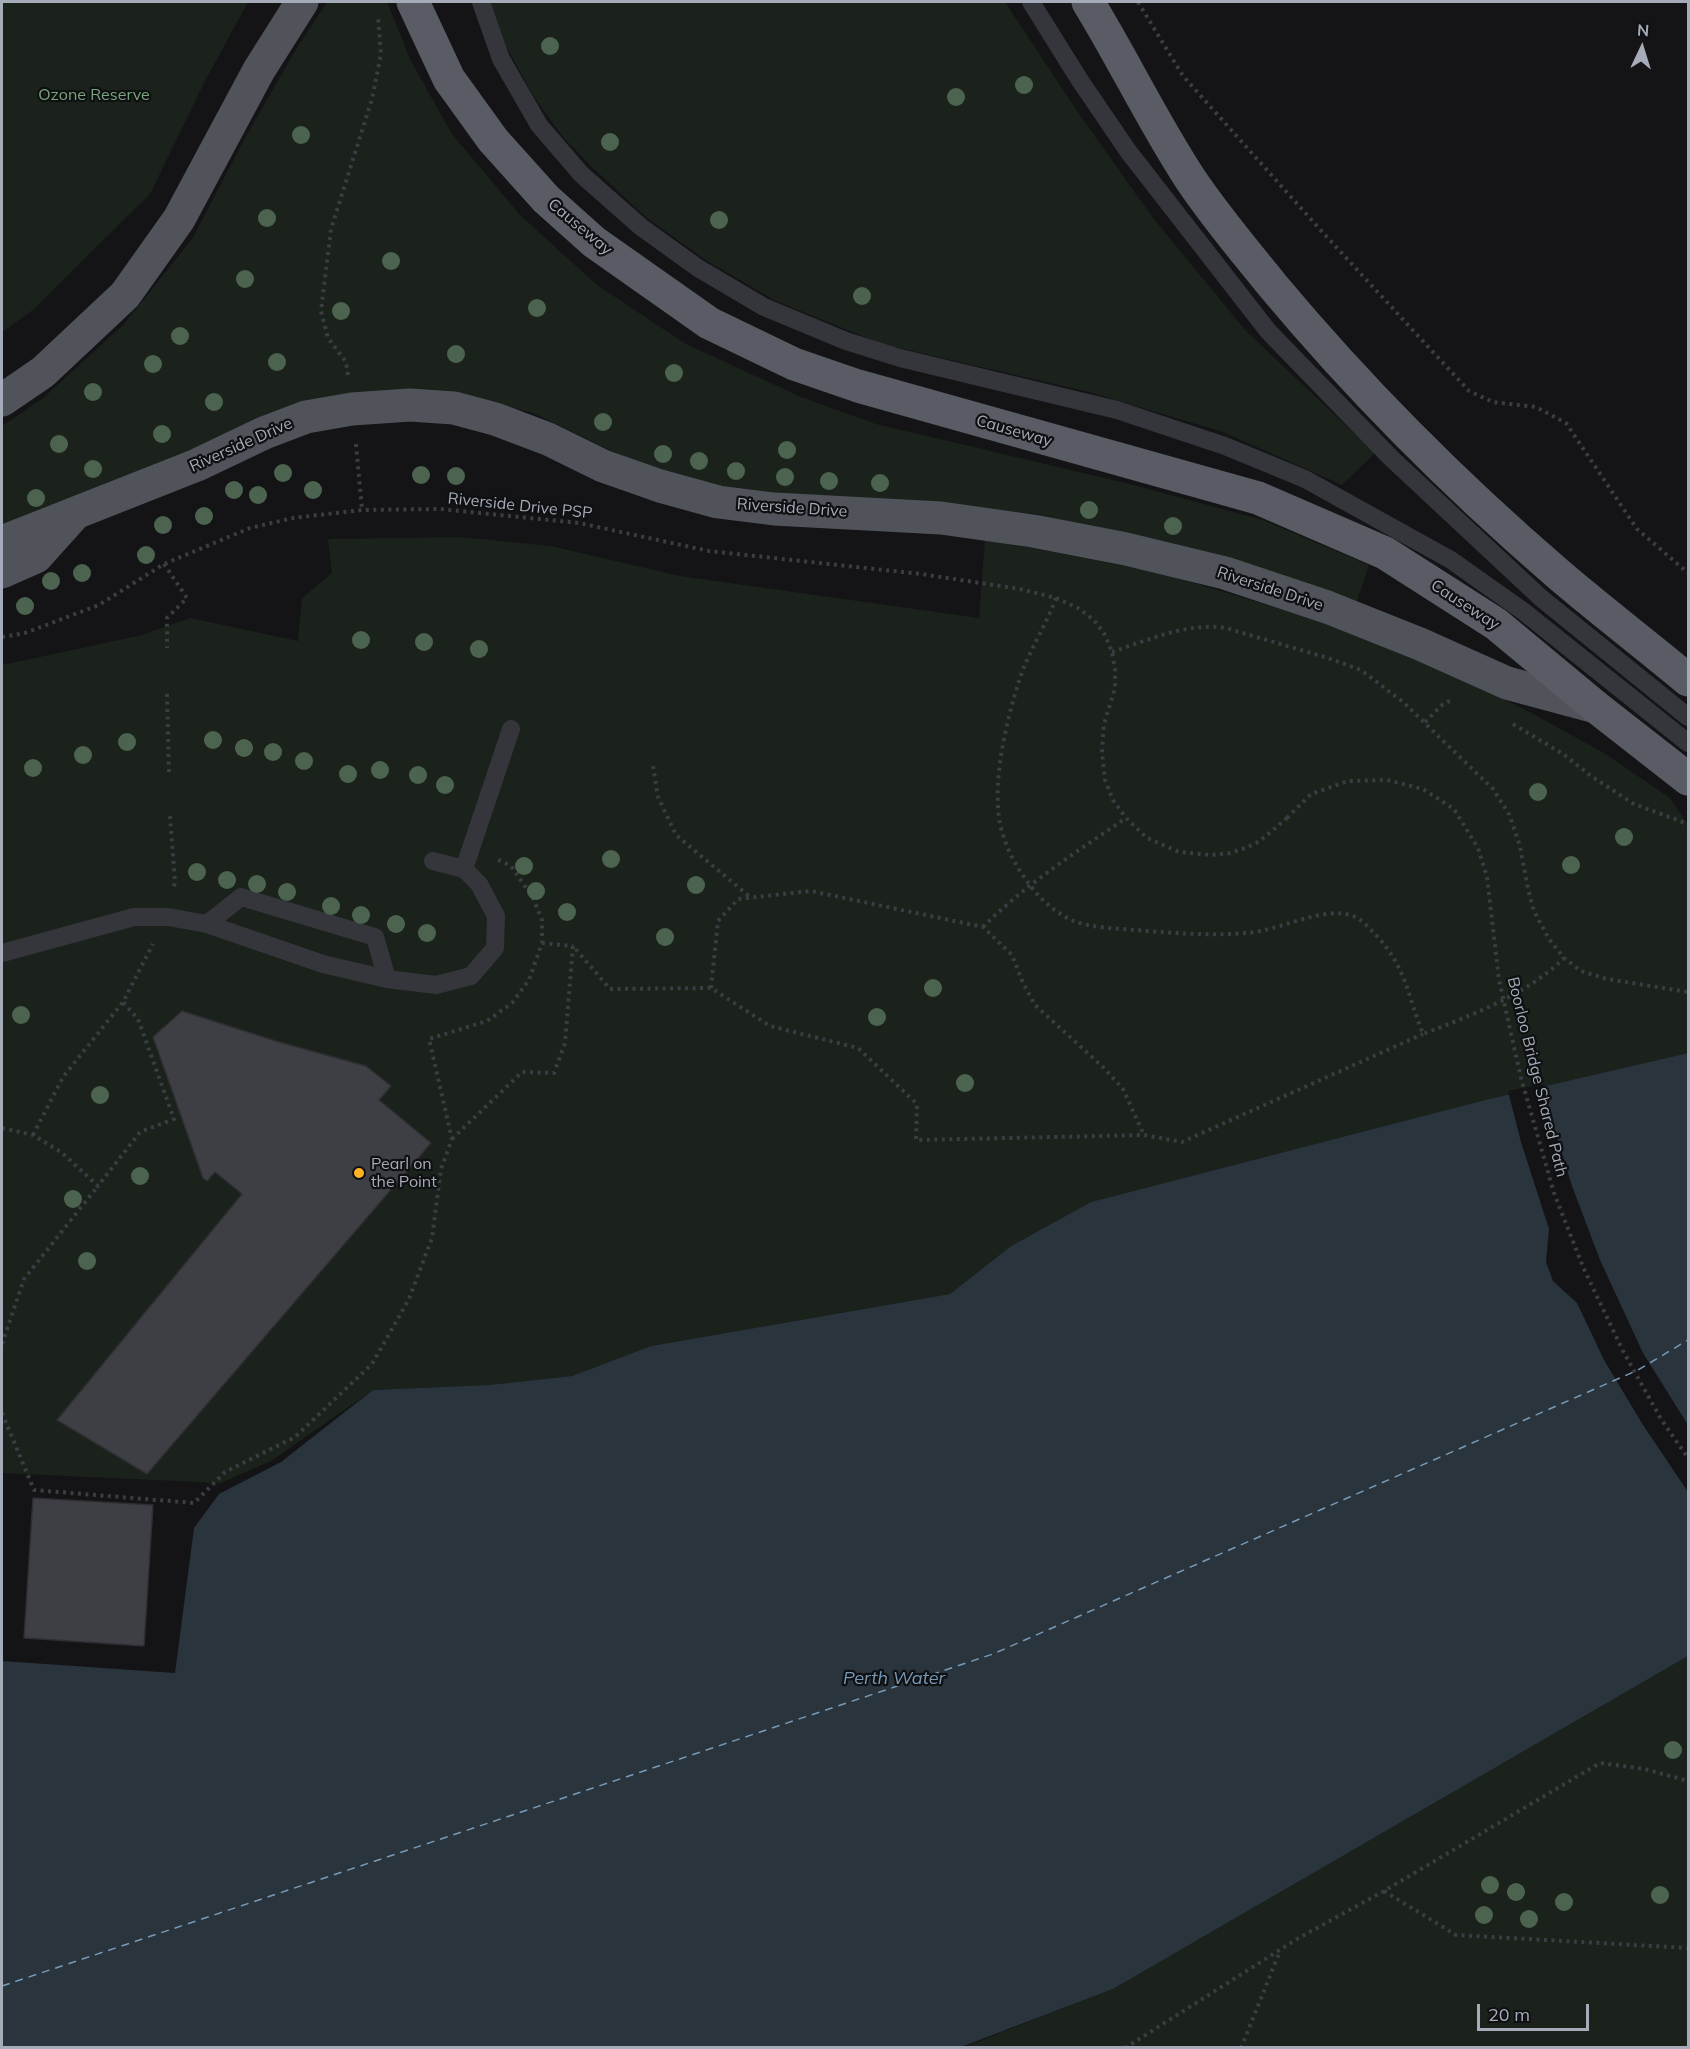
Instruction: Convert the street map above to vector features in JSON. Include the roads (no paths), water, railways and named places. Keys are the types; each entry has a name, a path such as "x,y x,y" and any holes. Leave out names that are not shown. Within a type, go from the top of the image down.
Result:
{"highway":[{"name":"Causeway","path":"412,2 449,78 493,140 546,199 594,242 709,323 794,364 858,386 1257,498 1384,554 1496,624 1596,707 1689,779"},
{"path":"1088,2 1189,177 1228,232 1303,322 1380,405 1444,469 1557,573 1689,680"}],"main road":[{"path":"2,400 43,372 125,295 179,219 259,70 302,2"},
{"name":"Riverside Drive","path":"2,542 197,465 264,433 306,417 352,409 410,405 454,408 495,419 537,435 603,466 660,486 718,502 774,510 940,518 1033,531 1126,549 1225,573 1327,607 1420,644 1508,683 1596,707"},
{"path":"2,572 36,557 77,511"}],"lane":[{"path":"481,2 501,59 539,125 581,174 640,227 698,268 764,307 846,341 900,358 1117,411 1226,446 1305,479 1451,560 1523,611 1689,743"},
{"path":"1031,2 1079,80 1128,151 1268,331 1391,458 1541,598 1689,717"},
{"path":"464,869 511,729"},
{"path":"2,953 134,917 168,917 207,924 323,964 387,979 436,985 471,976 495,948 496,916 479,884 464,869 433,861"},
{"path":"207,924 241,897 375,937 387,979"}],"water":[{"name":"Perth Water","path":"1688,1053 1688,1656 1113,1989 961,2047 2,2047 2,1661 175,1673 194,1528 219,1494 281,1462 373,1390 489,1385 572,1376 651,1346 950,1294 1011,1246 1091,1202 1485,1100"}],"place":[{"name":"Pearl on the Point","path":"359,1173"}],"park label":[{"name":"Ozone Reserve","path":"94,95"}]}
